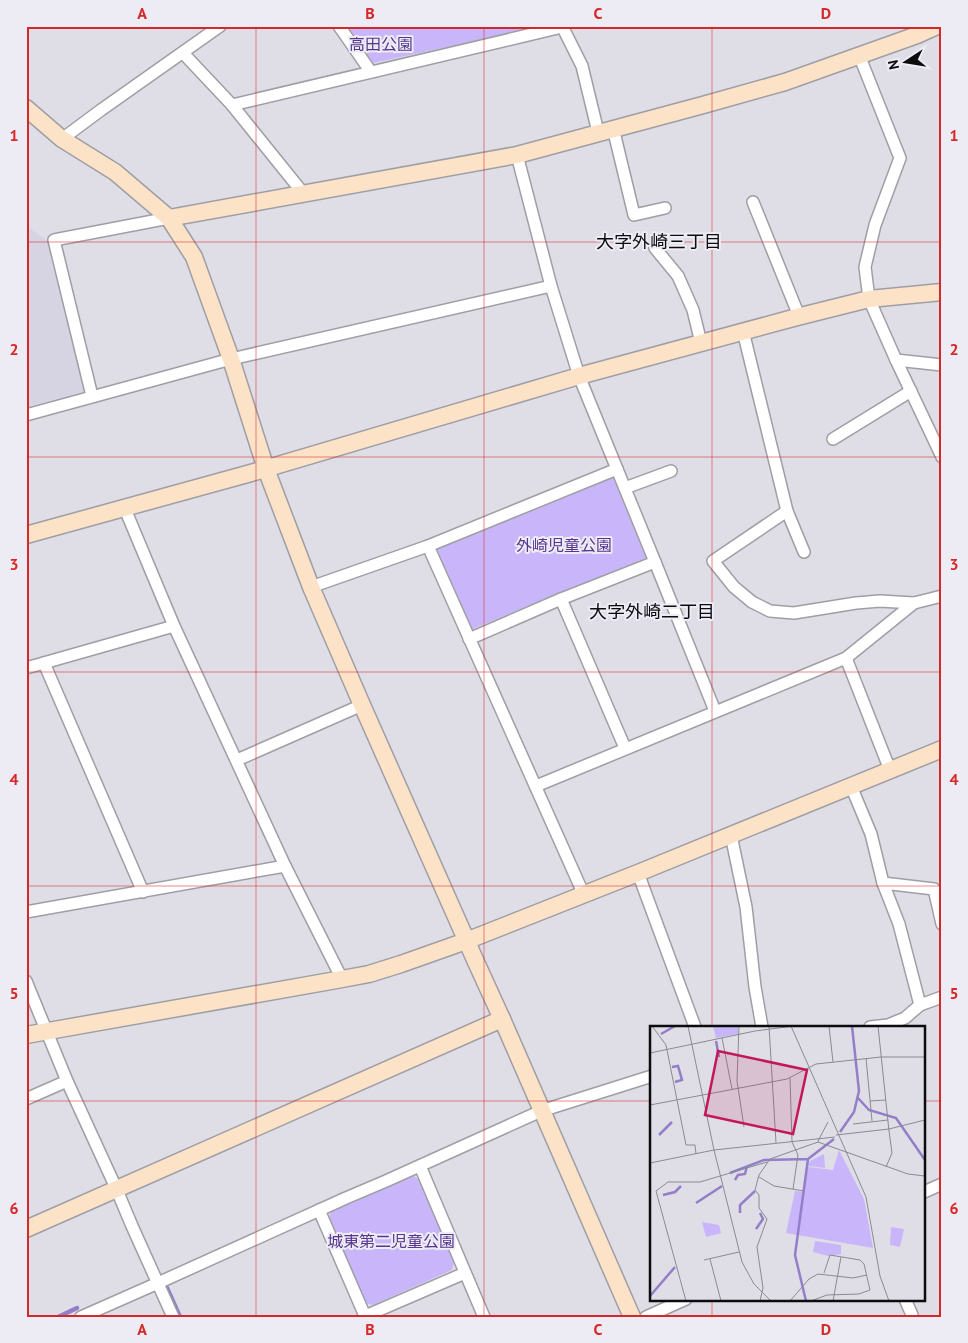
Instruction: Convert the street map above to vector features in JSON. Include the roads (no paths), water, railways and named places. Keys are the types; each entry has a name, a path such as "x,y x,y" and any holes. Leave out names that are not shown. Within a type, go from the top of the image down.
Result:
{"street":[{"path":"62,139 220,26"},
{"path":"339,26 371,72"},
{"path":"92,396 54,240 517,154 785,82 917,35 937,26"},
{"path":"232,105 562,27 582,66 606,130 634,215 665,208"},
{"path":"183,53 232,105 303,193"},
{"path":"859,55 900,158 875,224 865,267 869,299 942,457"},
{"path":"26,108 62,139 115,172 169,218 194,257 231,359 266,468 312,587 362,706 632,1317"},
{"path":"517,154 551,286 579,376 715,711"},
{"path":"753,202 799,316"},
{"path":"654,248 678,276 693,310 701,343"},
{"path":"26,415 231,359 551,286"},
{"path":"26,536 125,509 579,376 799,316 869,299 942,292"},
{"path":"743,331 786,511 804,552"},
{"path":"896,360 942,365"},
{"path":"833,439 911,391"},
{"path":"312,587 428,546 617,469"},
{"path":"625,488 671,471"},
{"path":"125,509 174,626 285,866 342,980"},
{"path":"786,511 713,561 734,587 752,602 770,611 794,613 856,602 914,603 942,596"},
{"path":"428,546 584,895"},
{"path":"469,638 655,562"},
{"path":"561,599 625,748"},
{"path":"536,786 846,658 914,603"},
{"path":"26,668 174,626"},
{"path":"846,658 890,770"},
{"path":"44,663 143,892"},
{"path":"237,760 362,706"},
{"path":"26,1035 342,980 393,967 584,895 942,749"},
{"path":"851,786 871,834 883,883 899,924 920,1005"},
{"path":"731,835 746,907 755,988 762,1026"},
{"path":"26,912 285,866"},
{"path":"638,873 695,1026"},
{"path":"883,883 934,889 942,924"},
{"path":"26,981 67,1081 174,1317"},
{"path":"879,1026 888,1025 905,1018 920,1005 942,997"},
{"path":"26,1229 502,1020"},
{"path":"81,1317 541,1111 650,1077"},
{"path":"26,1099 67,1081"},
{"path":"420,1166 484,1317"},
{"path":"926,1191 942,1184"},
{"path":"319,1210 364,1316 465,1273"},
{"path":"646,1317 684,1300"},
{"path":"905,1300 912,1315"}],"waterway":[{"path":"167,1288 180,1317"},
{"path":"58,1317 77,1308"}],"district":[{"name":"大字外崎三丁目","path":"659,241"},
{"name":"大字外崎二丁目","path":"652,611"}],"park label":[{"name":"高田公園","path":"381,44"},
{"name":"外崎児童公園","path":"564,545"},
{"name":"城東第二児童公園","path":"391,1241"}]}
